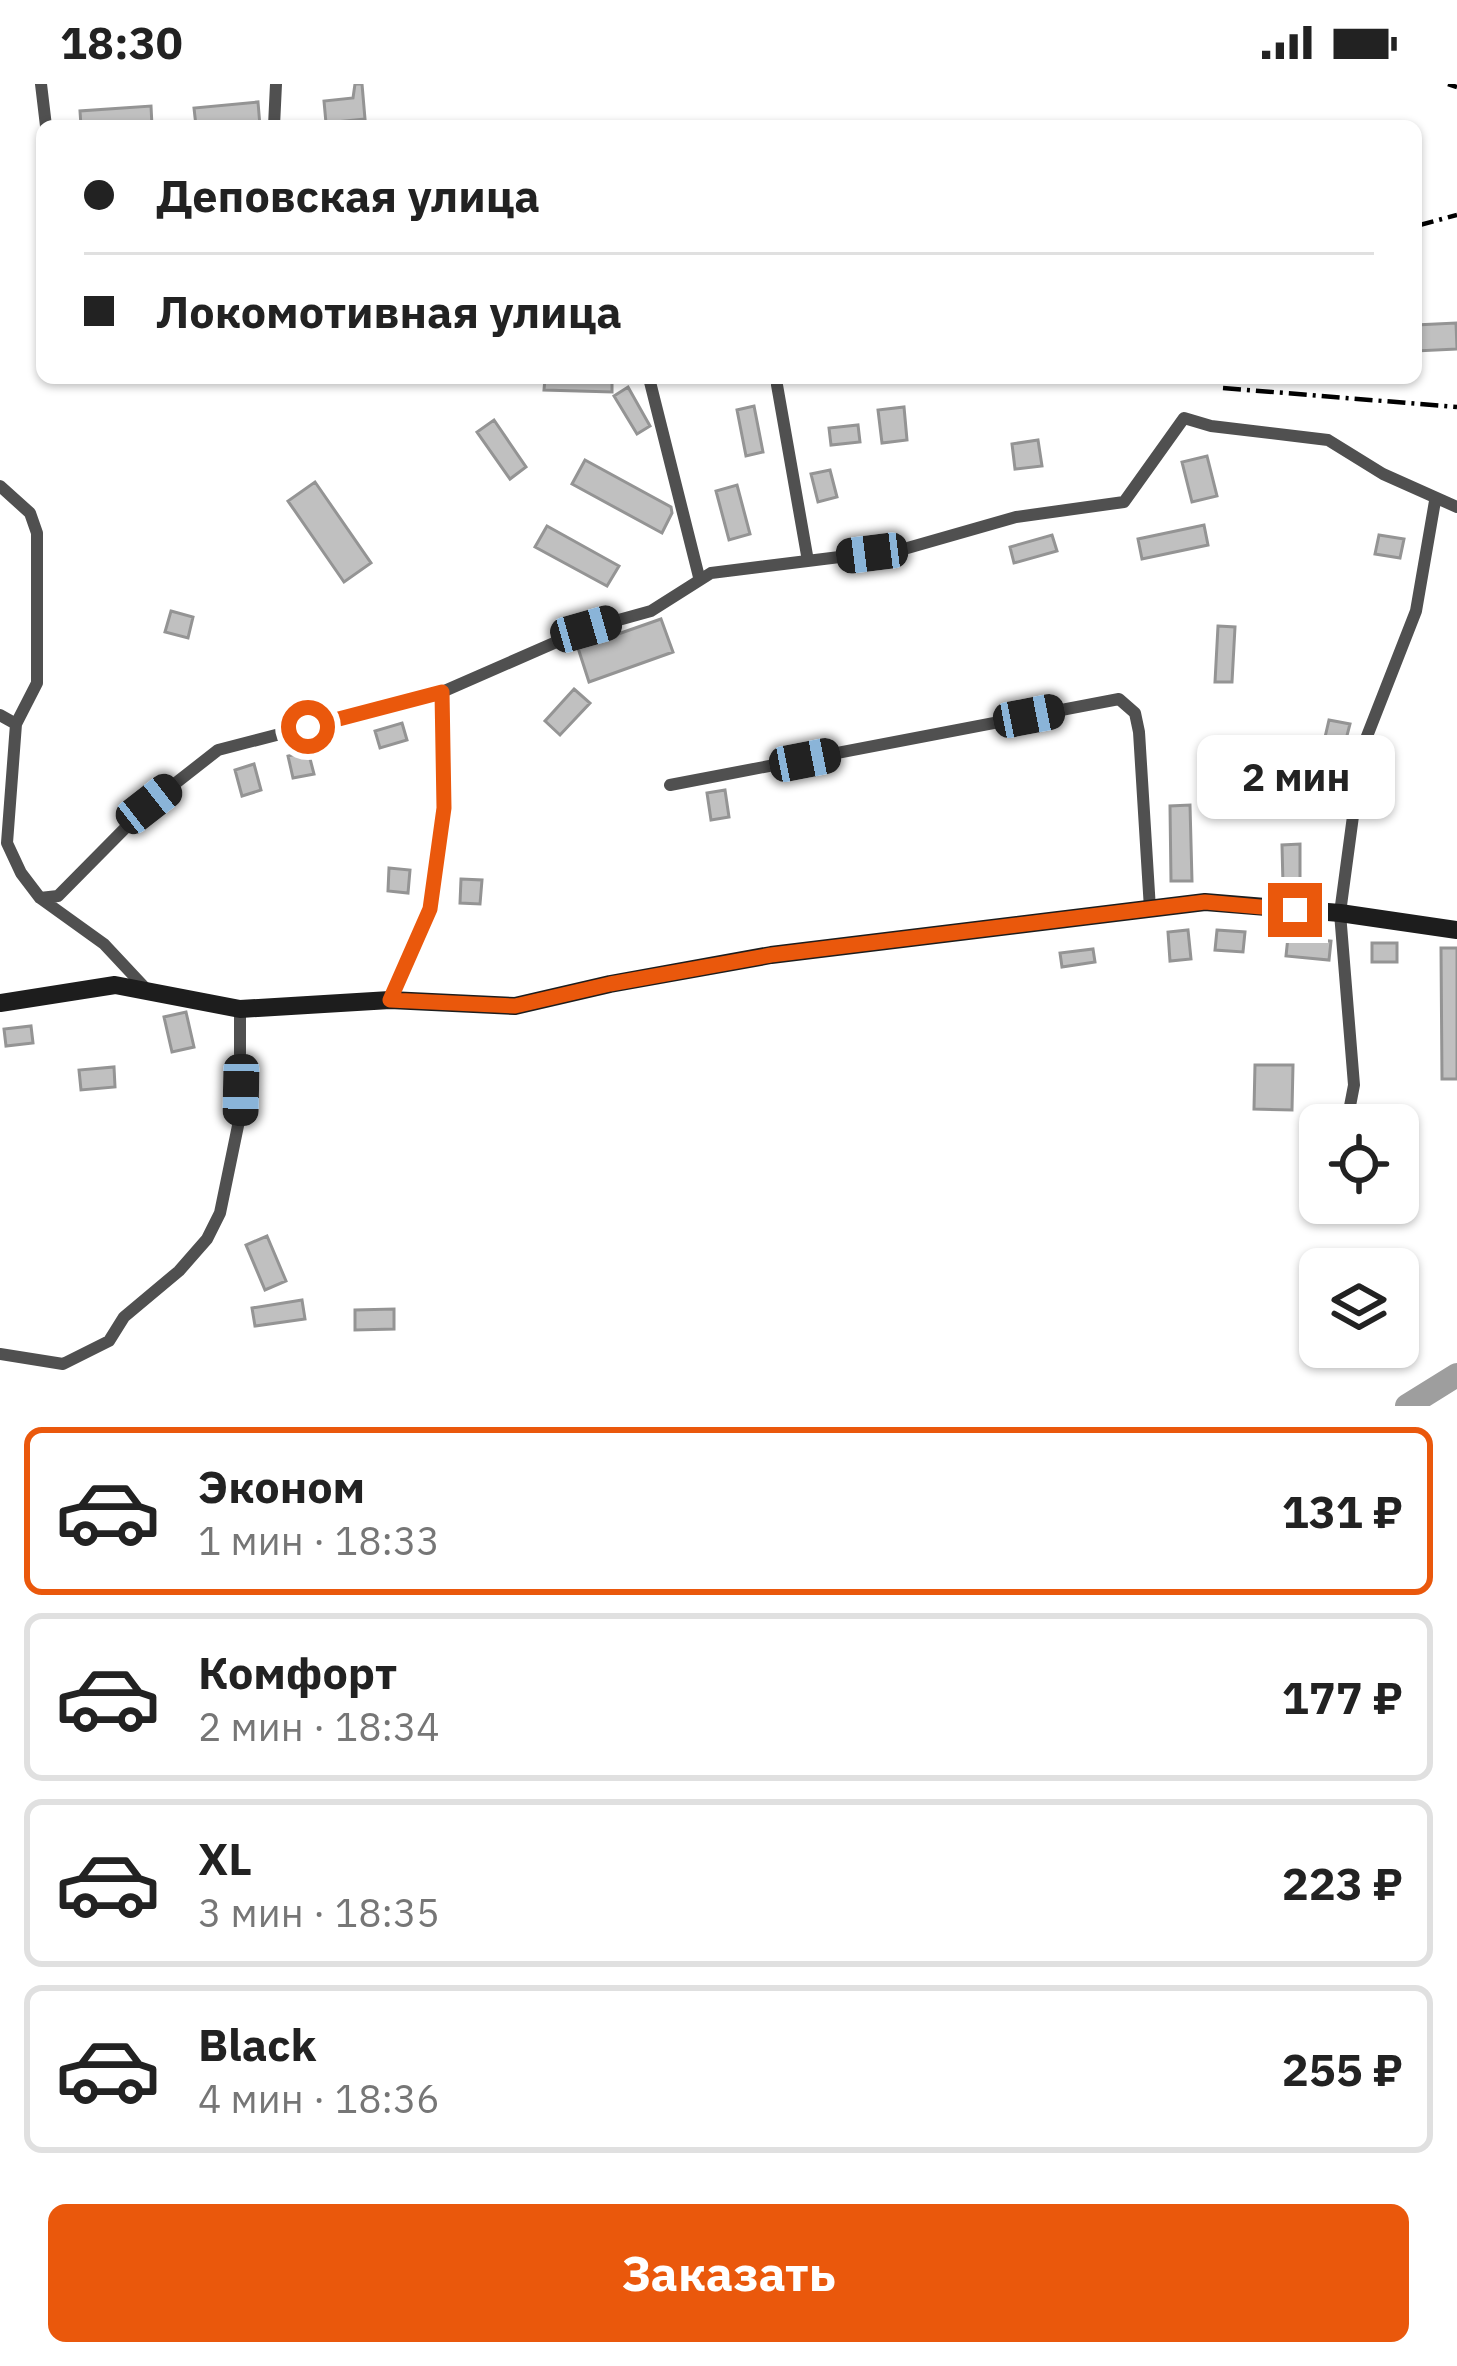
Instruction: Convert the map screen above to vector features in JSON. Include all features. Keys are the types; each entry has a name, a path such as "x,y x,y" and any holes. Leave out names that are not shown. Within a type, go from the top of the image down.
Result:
{"street":[{"path":"41,84 45,120"},
{"path":"274,120 276,84"},
{"path":"651,384 699,577"},
{"path":"777,385 808,561"},
{"path":"40,898 58,896 149,804 218,750 442,692 586,629 651,610 699,577 904,549 1016,517 1124,502 1184,418 1211,426 1328,440 1435,500 1457,507"},
{"path":"0,486 30,514 37,533 37,683 16,724 7,843 40,898 104,944 148,991"},
{"path":"1351,1104 1354,1085 1340,914 1362,749 1416,611 1435,500"},
{"path":"390,1000 430,909 444,808 442,692"},
{"path":"670,785 1118,699 1135,713 1139,733 1150,909"},
{"path":"0,715 16,724"},
{"path":"0,1003 115,985 240,1010 390,1000 515,1006 771,955 1205,902 1457,930"},
{"path":"0,1354 63,1364 109,1342 124,1317 207,1239 220,1213 240,1117 240,1010"}],"building":[{"path":"355,84 362,84 365,119 326,120 324,101 353,98"},
{"path":"258,102 260,120 195,120 194,108"},
{"path":"151,106 152,120 81,120 80,111"},
{"path":"1456,323 1457,349 1422,351 1422,325"},
{"path":"544,384 612,384 612,392 544,390"},
{"path":"628,387 650,426 637,434 614,396"},
{"path":"754,406 763,452 746,456 737,410"},
{"path":"904,407 907,440 882,443 878,410"},
{"path":"494,420 526,467 510,479 477,432"},
{"path":"858,425 860,442 831,445 829,428"},
{"path":"1038,440 1042,466 1015,469 1012,444"},
{"path":"1207,456 1217,496 1192,502 1182,462"},
{"path":"585,460 671,507 662,533 572,484"},
{"path":"830,470 837,497 818,502 811,474"},
{"path":"315,482 371,563 344,582 288,501"},
{"path":"737,485 750,534 729,540 716,491"},
{"path":"1204,525 1208,545 1142,559 1138,539"},
{"path":"547,526 619,566 607,586 535,547"},
{"path":"1052,535 1057,551 1014,563 1010,547"},
{"path":"1379,535 1404,539 1400,558 1375,554"},
{"path":"171,611 193,617 188,638 165,632"},
{"path":"661,619 673,652 589,682 578,648"},
{"path":"1218,626 1235,627 1232,682 1215,682"},
{"path":"574,689 590,703 560,735 545,721"},
{"path":"1329,720 1350,724 1343,751 1323,746"},
{"path":"402,723 407,740 380,748 375,731"},
{"path":"1214,742 1233,744 1229,793 1209,792"},
{"path":"308,751 314,774 293,778 288,756"},
{"path":"254,764 261,790 242,796 235,770"},
{"path":"725,790 729,817 711,820 707,793"},
{"path":"1190,805 1192,881 1171,881 1170,806"},
{"path":"1300,844 1300,884 1283,885 1282,845"},
{"path":"389,868 410,870 408,893 388,891"},
{"path":"461,879 482,880 480,904 460,903"},
{"path":"1188,930 1191,959 1170,961 1168,932"},
{"path":"1217,930 1245,932 1243,952 1215,950"},
{"path":"1288,937 1331,941 1329,960 1286,956"},
{"path":"1372,943 1397,943 1397,962 1372,962"},
{"path":"1441,948 1457,948 1457,1079 1442,1079"},
{"path":"1093,949 1095,962 1062,967 1060,953"},
{"path":"186,1012 194,1047 172,1052 164,1017"},
{"path":"31,1026 33,1043 6,1046 4,1029"},
{"path":"1255,1065 1293,1065 1292,1110 1254,1109"},
{"path":"114,1067 115,1087 81,1090 79,1070"},
{"path":"267,1236 286,1281 265,1290 246,1245"},
{"path":"302,1300 305,1319 255,1326 252,1308"},
{"path":"394,1309 394,1329 355,1330 355,1310"}],"waterway":[{"path":"1407,1406 1457,1375"}],"railway":[{"path":"1448,84 1457,87"},
{"path":"1422,224 1457,215"},
{"path":"1223,388 1457,407"}],"route":[{"path":"308,727 442,692 444,808 430,909 390,1000 515,1006 771,955 1205,902 1295,910"}]}
